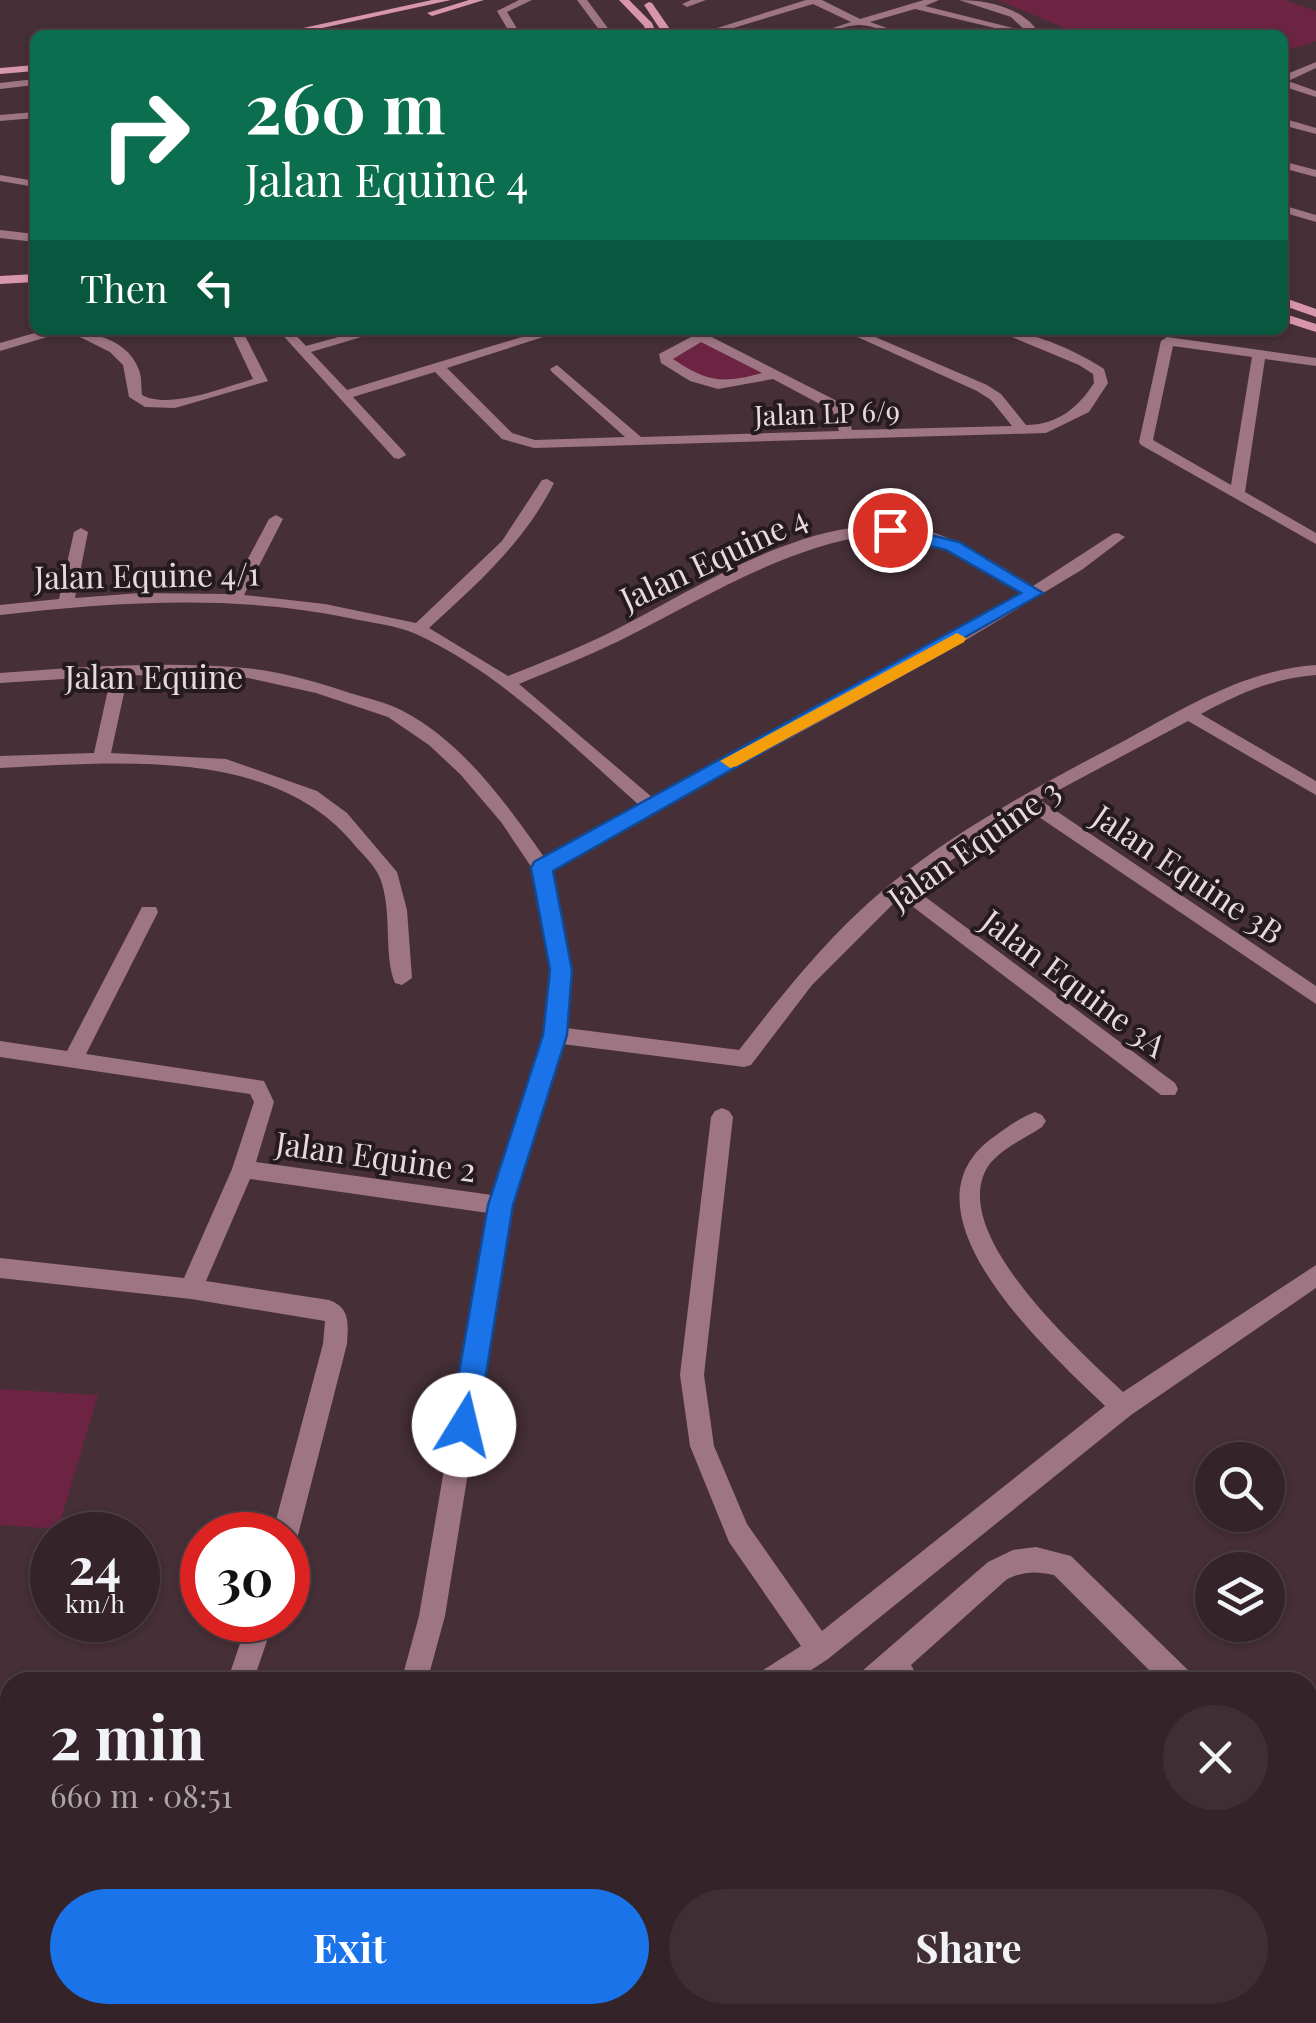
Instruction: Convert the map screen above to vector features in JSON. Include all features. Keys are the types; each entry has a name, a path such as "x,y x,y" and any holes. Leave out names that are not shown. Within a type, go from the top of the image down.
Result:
{"street":[{"path":"300,30 446,0"},
{"path":"353,30 478,0"},
{"path":"513,30 502,11 527,0"},
{"path":"582,0 604,30"},
{"path":"624,0 648,30"},
{"path":"644,0 665,30"},
{"path":"688,4 700,0"},
{"path":"716,30 814,0 886,30"},
{"path":"833,30 934,0"},
{"path":"964,0 1012,14 1034,30"},
{"path":"915,6 1016,30"},
{"path":"0,62 30,59"},
{"path":"1288,77 1316,66"},
{"path":"0,71 30,68"},
{"path":"0,86 30,83"},
{"path":"1288,84 1316,94"},
{"path":"0,118 30,115"},
{"path":"1288,123 1316,131"},
{"path":"1288,166 1316,174"},
{"path":"0,178 30,183"},
{"path":"1288,210 1316,219"},
{"path":"0,234 30,237"},
{"path":"0,280 30,278"},
{"path":"0,292 30,290"},
{"path":"1288,303 1316,313"},
{"path":"1288,319 1316,328"},
{"path":"0,347 42,335"},
{"path":"83,335 100,341 133,371 136,397 159,405 260,380 238,335"},
{"path":"289,335 399,455"},
{"path":"304,350 360,335"},
{"path":"492,335 505,347"},
{"path":"346,395 543,335"},
{"path":"692,335 666,354 666,360 694,381 722,386 776,374"},
{"path":"699,335 839,409 847,436"},
{"path":"860,335 982,388 996,397 1022,430"},
{"name":"Jalan LP 6/9","path":"440,369 508,436 534,444 1046,429 1084,409 1101,378 1099,372 1084,362 1014,335"},
{"path":"1316,362 1167,341 1146,442 1316,539"},
{"path":"1237,496 1260,354"},
{"path":"557,369 640,442"},
{"path":"420,630 512,542 537,507 548,483"},
{"path":"235,597 276,519"},
{"name":"Jalan Equine 4","path":"508,682 608,640 786,552 847,531 890,530 932,538 1034,593"},
{"path":"66,602 82,532"},
{"path":"542,868 1034,593 1118,537"},
{"name":"Jalan Equine 4/1","path":"0,610 66,602 235,597 325,606 420,630 508,682 652,806"},
{"path":"101,758 121,670"},
{"name":"Jalan Equine","path":"0,678 121,670 248,673 320,689 394,714 434,741 466,770 542,868 561,970 555,1035 500,1205 432,1616 417,1672"},
{"name":"Jalan Equine 3","path":"555,1035 744,1059 805,980 898,888 1028,800 1188,713 1264,678 1316,670"},
{"path":"1188,713 1316,789"},
{"path":"0,762 101,758 226,765 312,794 341,817 388,872 398,910 402,978"},
{"name":"Jalan Equine 3B","path":"1028,800 1316,996"},
{"name":"Jalan Equine 3A","path":"898,888 1168,1089"},
{"path":"73,1059 150,912"},
{"path":"0,1049 257,1087 264,1102 243,1169 192,1288"},
{"path":"722,1117 692,1375 702,1446 738,1533 819,1650"},
{"path":"1035,1121 982,1160 975,1170 972,1215 977,1238 994,1270 1042,1328 1122,1406"},
{"name":"Jalan Equine 2","path":"243,1169 500,1205"},
{"path":"0,1268 192,1288 330,1310 337,1317 335,1344 290,1512"},
{"path":"785,1672 819,1650 1122,1406 1316,1274"},
{"path":"894,1672 997,1572 1016,1560 1040,1558 1062,1565 1170,1672"},
{"path":"243,1672 254,1642"}],"shaded area":[{"path":"998,0 1285,0 1316,11 1316,41 1288,50 1288,30 1067,29"},
{"path":"702,341 767,372 719,381 698,375 674,360 674,353"},
{"path":"0,1389 98,1395 63,1512 30,1512 30,1527 0,1525"}],"slow traffic":[{"path":"730,761 957,638"}],"route":[{"path":"464,1425 500,1205 555,1035 561,970 542,868 1034,593 952,546 910,532 890,530"}]}
